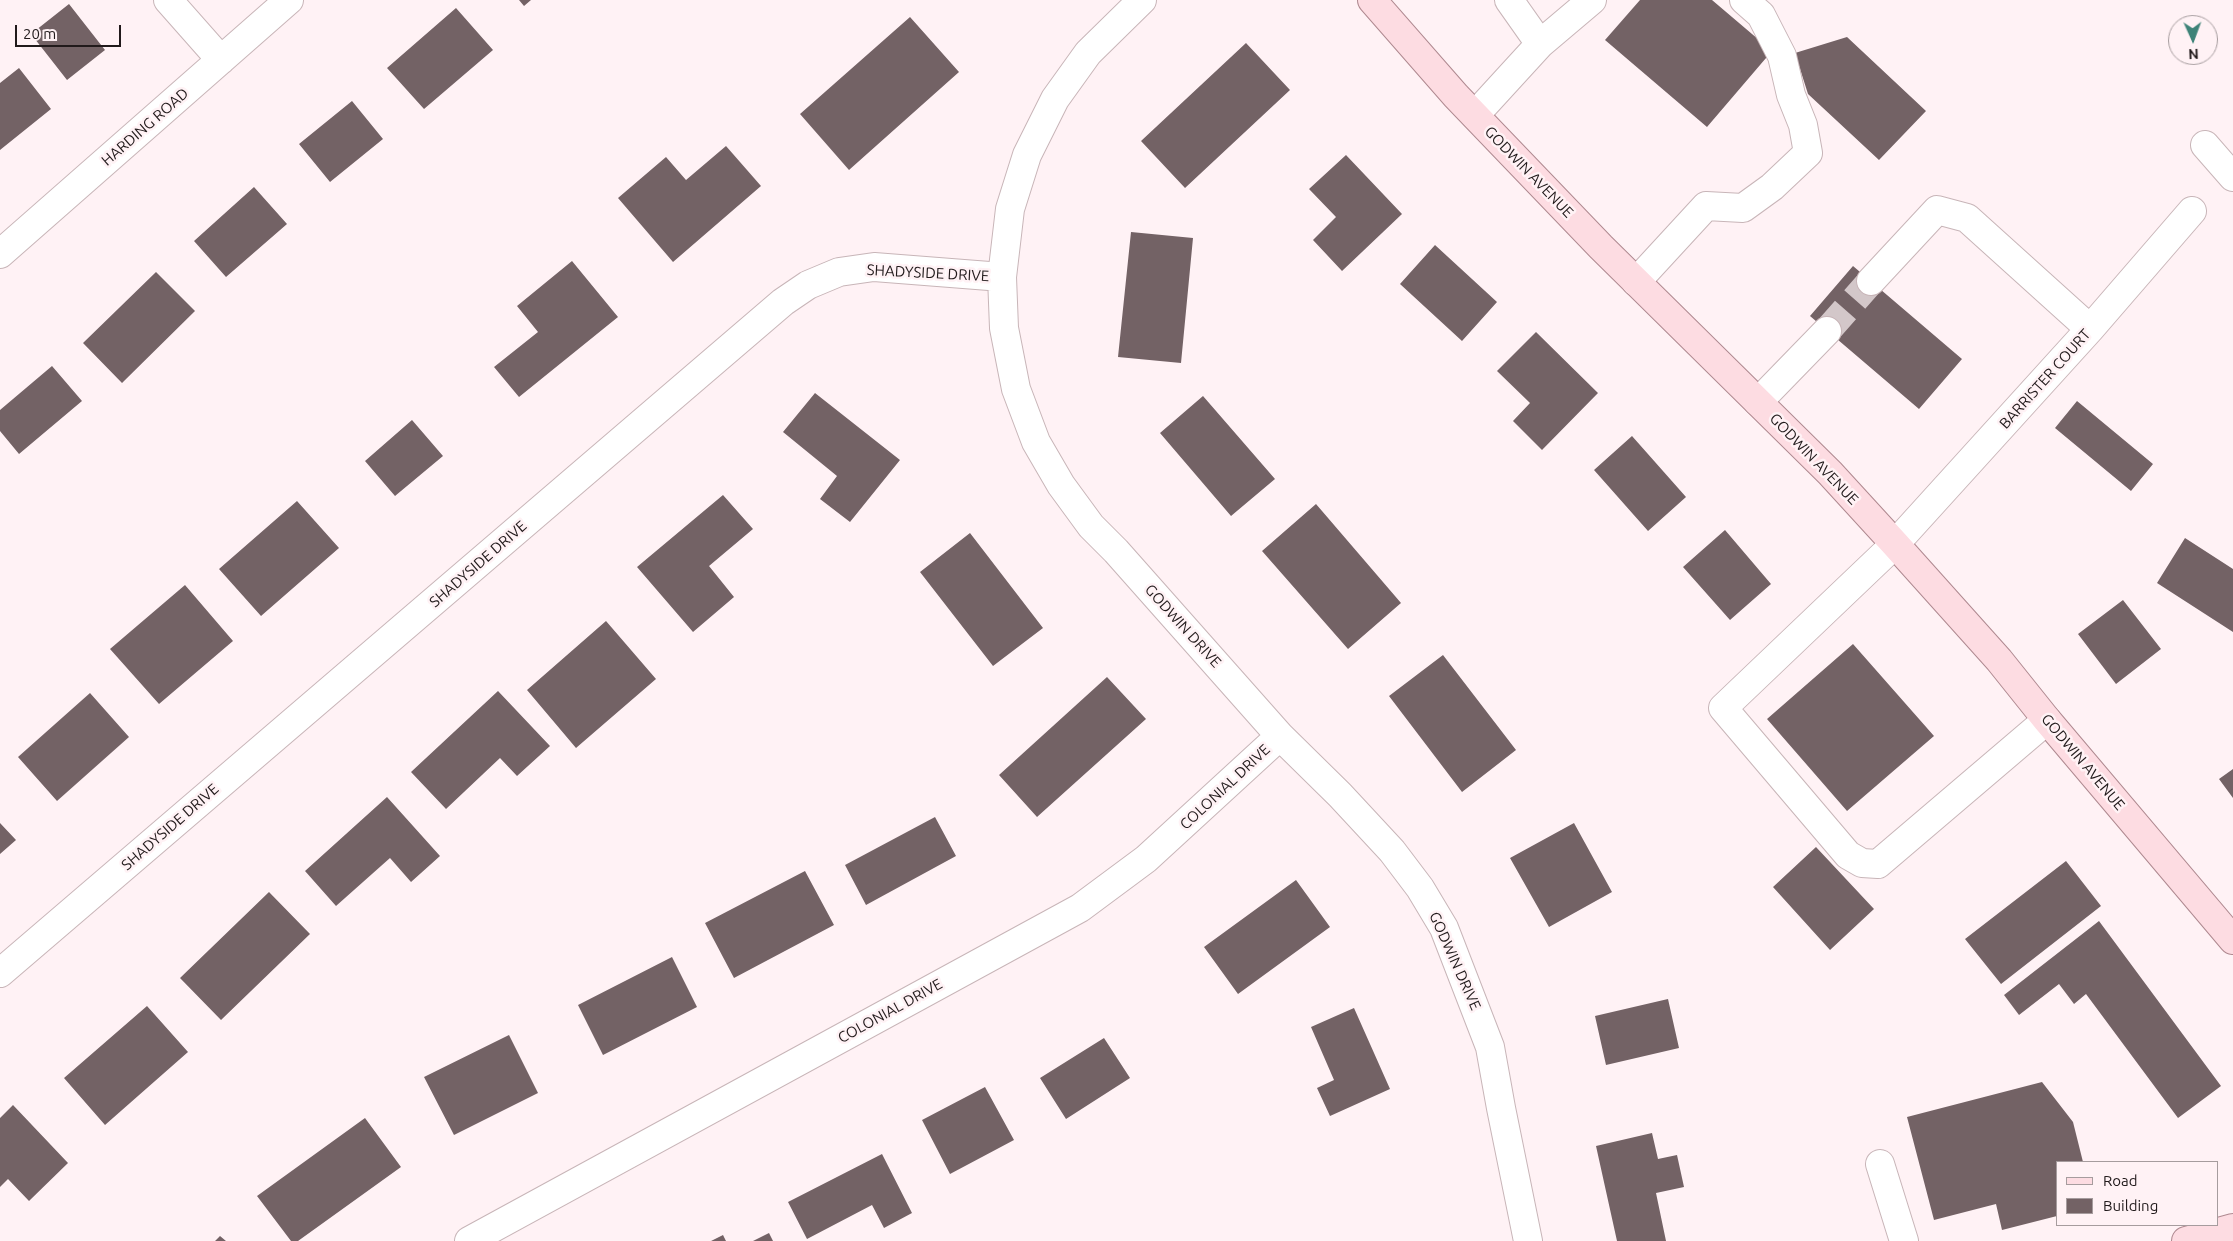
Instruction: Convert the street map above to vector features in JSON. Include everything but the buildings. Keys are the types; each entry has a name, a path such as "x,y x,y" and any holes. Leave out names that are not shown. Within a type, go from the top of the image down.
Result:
{"main road":[{"name":"GODWIN AVENUE","path":"1372,0 1475,115 1636,282 1830,473 1999,660 2047,720 2233,940"},
{"path":"2198,1240 2233,1228"}],"street":[{"path":"168,0 221,60"},
{"name":"HARDING ROAD","path":"0,254 290,0"},
{"name":"GODWIN DRIVE","path":"1142,0 1088,53 1055,99 1027,155 1010,209 1002,277 1004,328 1016,389 1036,442 1061,485 1091,526 1116,551 1280,736 1340,795 1392,851 1420,888 1444,928 1490,1047 1528,1241"},
{"path":"1509,0 1540,44"},
{"path":"1475,115 1540,44 1592,0"},
{"path":"1636,282 1706,206 1743,208 1772,187 1808,153 1803,125 1791,95 1782,56 1761,15 1744,0"},
{"path":"2205,145 2233,177"},
{"path":"1871,281 1937,210 1967,218 2090,329"},
{"name":"BARRISTER COURT","path":"2047,720 1878,864 1862,863 1848,855 1723,708 1895,544 2090,329 2192,211"},
{"name":"SHADYSIDE DRIVE","path":"0,973 783,302 808,285 839,272 874,267 1002,277"},
{"path":"1758,402 1827,331"},
{"name":"COLONIAL DRIVE","path":"469,1241 1080,908 1146,859 1280,736"},
{"path":"1880,1164 1904,1241"}],"tunnel":[{"path":"1827,331 1871,281"}]}
